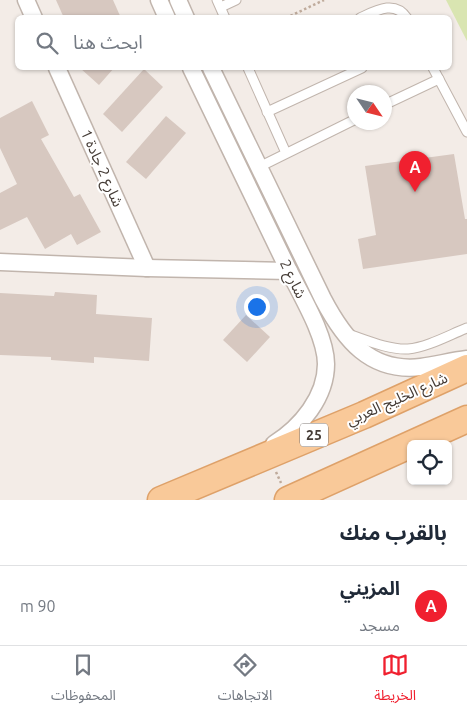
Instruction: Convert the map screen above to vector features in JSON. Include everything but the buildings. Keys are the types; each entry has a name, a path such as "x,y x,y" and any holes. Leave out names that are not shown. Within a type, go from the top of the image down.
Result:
{"main road":[{"name":"شارع الخليج العربي","path":"161,500 364,415 467,368"},
{"path":"286,495 467,419"}],"street":[{"path":"26,0 33,15"},
{"path":"158,0 166,15"},
{"path":"178,0 185,15"},
{"name":"شارع 2 جادة 1","path":"58,70 147,268"},
{"name":"شارع 2","path":"192,70 287,266 320,339 326,364 325,376 316,400 298,425 284,438 237,468"},
{"name":"شارع 2","path":"211,70 333,318 343,333 367,356 398,367 421,367 467,359"},
{"path":"0,262 147,268 287,266 300,252"}],"lane":[{"path":"219,4 236,0"},
{"path":"367,15 390,5 398,7 405,15"},
{"path":"250,70 286,153"},
{"path":"267,112 358,70"},
{"path":"434,70 467,132"},
{"path":"392,101 439,79"},
{"path":"259,167 347,123"},
{"path":"343,333 394,348 407,349 421,346 467,328"},
{"path":"424,437 467,428"}],"path":[{"path":"292,15 324,0"},
{"path":"268,454 286,495"}],"green space":[{"path":"446,0 467,0 467,41"}],"place":[{"name":"المزيني","path":"415,192"}]}
